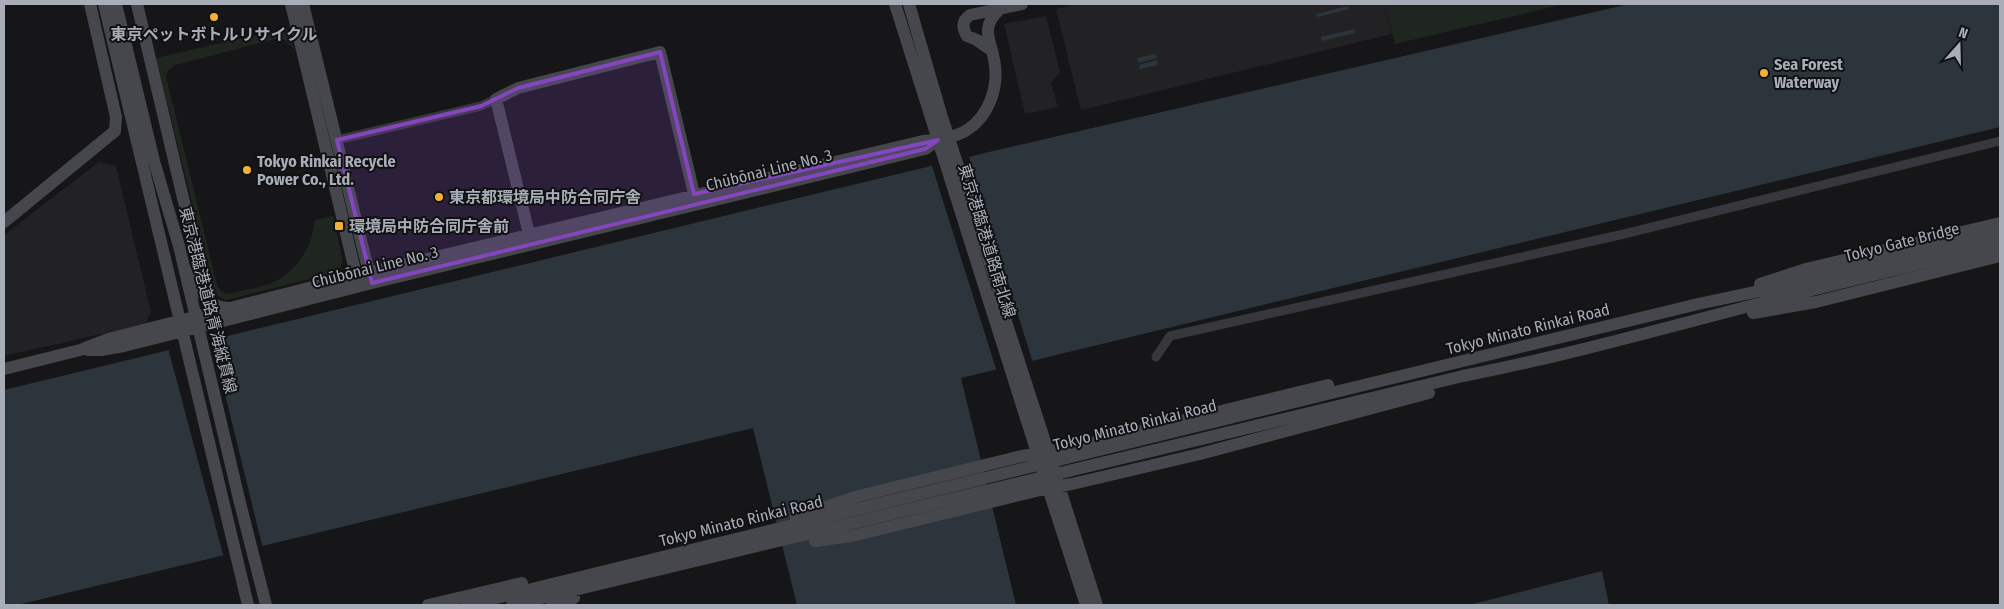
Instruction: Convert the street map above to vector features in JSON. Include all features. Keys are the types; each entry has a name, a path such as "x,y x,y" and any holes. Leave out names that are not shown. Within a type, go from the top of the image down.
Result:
{"street":[{"path":"4,222 116,131 116,117 90,4"},
{"name":"東京港臨港道路青海縦貫線","path":"104,4 248,605"},
{"name":"東京港臨港道路青海縦貫線","path":"116,4 154,160 179,246 266,605"},
{"path":"137,4 197,257 196,279"},
{"path":"991,50 977,40 967,36 963,26 966,18 970,15 1022,4"},
{"name":"東京港臨港道路南北線","path":"910,5 941,114 943,138"},
{"path":"298,6 337,140 364,280"},
{"path":"298,6 364,280"},
{"name":"東京港臨港道路南北線","path":"895,7 998,288 1000,306 1042,452 1071,539"},
{"path":"988,25 990,19 999,10"},
{"path":"978,14 986,20 988,25"},
{"name":"Chūbōnai Line No. 3","path":"4,369 80,350 108,339 182,326 695,200 925,149 943,138 967,131 980,118 990,102 996,76 988,25"},
{"path":"337,140 480,106 518,88 660,52 695,200"},
{"path":"496,99 531,240"},
{"path":"1156,357 1170,336 1624,234 2000,141"},
{"path":"1698,304 1806,269 2000,223"},
{"name":"Tokyo Gate Bridge","path":"1812,285 2000,234"},
{"name":"Tokyo Gate Bridge","path":"1812,285 2000,244"},
{"path":"179,246 188,256 196,279 208,302 218,308 228,308"},
{"path":"1692,322 1721,320 1816,302 2000,256"},
{"name":"Chūbōnai Line No. 3","path":"197,322 228,308 364,280"},
{"name":"Tokyo Minato Rinkai Road","path":"512,605 763,546 1463,362 1698,304 1812,285"},
{"name":"Tokyo Minato Rinkai Road","path":"467,605 749,536 1510,367 1692,322 1812,285"},
{"path":"749,536 787,520 855,497 1042,452 1075,447 1354,379 1463,362"},
{"path":"763,546 852,536 1053,487 1200,454 1402,401 1493,374 1510,367"},
{"path":"1071,539 1086,605"},
{"path":"1071,539 1097,605"},
{"path":"428,605 603,563 630,565"},
{"path":"552,605 669,567"}],"highlighted area":[{"path":"660,52 694,194 938,140 925,149 372,283 337,140 481,106 518,88"}],"shaded area":[{"path":"1076,4 1385,4 1392,34 1081,110 1056,9"},
{"path":"1385,4 1565,4 1395,44"},
{"path":"1629,4 2000,4 2000,127 961,378 1016,605 797,605 753,428 17,605 4,605 4,390 989,152"},
{"path":"1348,6 1349,9 1317,17 1316,14"},
{"path":"1046,16 1060,72 1051,83 1058,107 1025,114 1004,24"},
{"path":"287,28 294,48 284,40 275,39 175,65 168,71 166,76 217,285 222,292 229,294 252,289 269,284 287,274 303,256 313,233 315,220 333,216 343,262 337,272 226,300 215,295 156,58"},
{"path":"1354,29 1355,33 1322,41 1321,37"},
{"path":"1156,54 1157,58 1138,63 1137,58"},
{"path":"1157,60 1158,65 1140,69 1139,65"},
{"path":"99,162 116,166 151,312 145,324 4,356 4,235"},
{"path":"1602,571 1609,605 1469,605"}],"pier":[{"path":"968,154 1033,363 997,372 931,163"},
{"path":"214,337 212,341 263,549 224,558 168,348"}],"place":[{"name":"東京ペットボトルリサイクル","path":"214,17"},
{"name":"Sea Forest Waterway","path":"1764,73"},
{"name":"Tokyo Rinkai Recycle Power Co., Ltd.","path":"247,170"},
{"name":"東京都環境局中防合同庁舎","path":"439,197"},
{"name":"環境局中防合同庁舎前","path":"339,226"}]}
